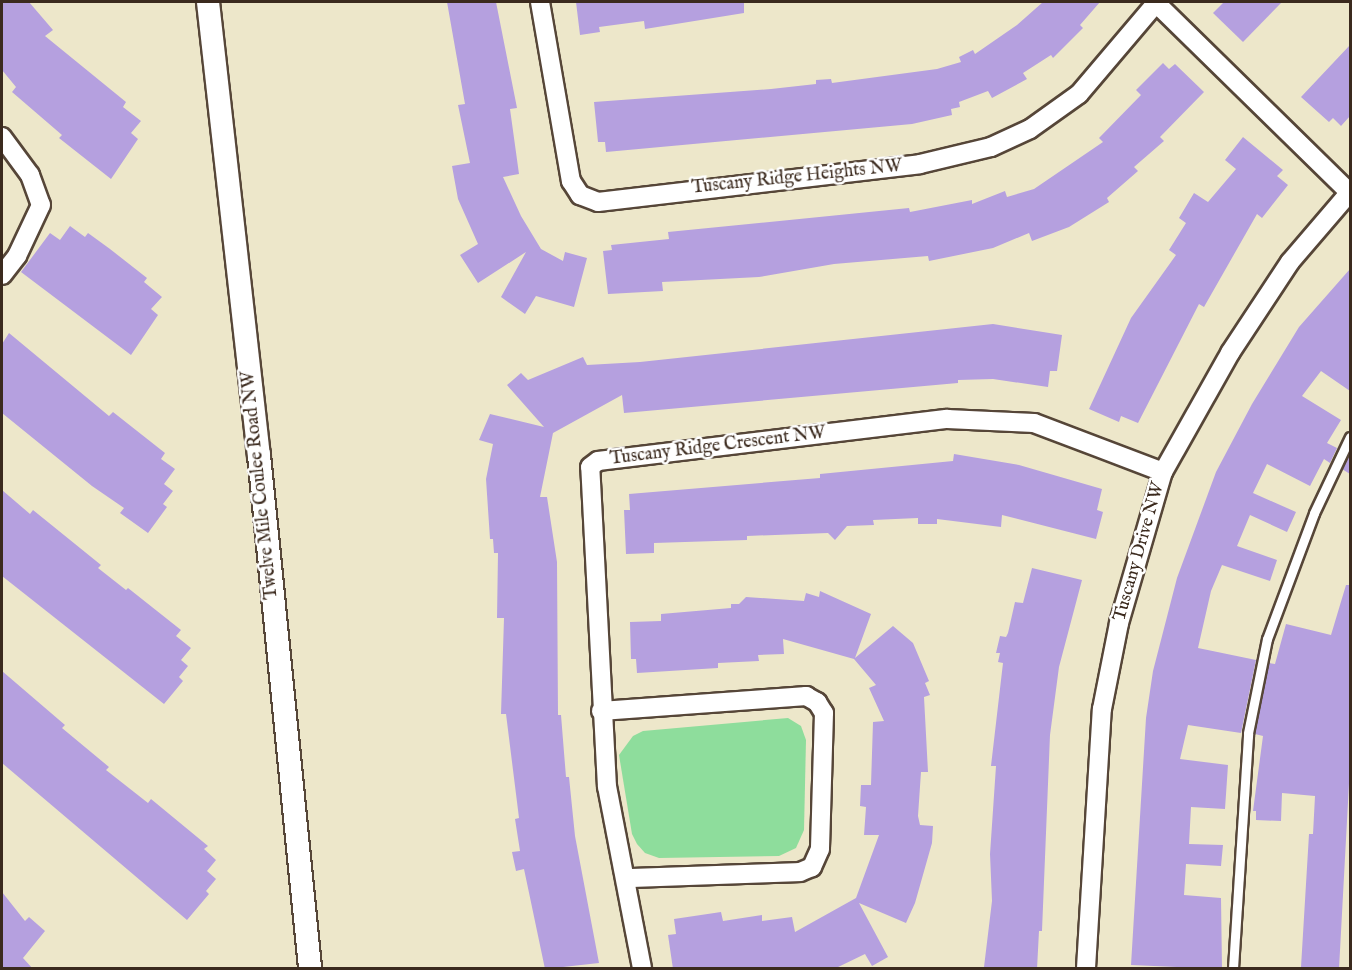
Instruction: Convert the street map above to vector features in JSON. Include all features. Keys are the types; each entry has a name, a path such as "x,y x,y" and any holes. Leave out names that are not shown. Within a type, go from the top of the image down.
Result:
{"street":[{"name":"Twelve Mile Coulee Road NW","path":"208,2 259,455 310,969"},
{"name":"Tuscany Ridge Heights NW","path":"540,2 571,181 580,195 598,202 920,164 991,147 1030,129 1079,93 1156,2 1350,193"},
{"path":"2,136 30,175 41,205 17,256 2,275"},
{"name":"Tuscany Drive NW","path":"1086,969 1102,709 1119,623 1163,472 1230,353 1290,262 1350,193"},
{"name":"Tuscany Ridge Crescent NW","path":"642,969 607,787 601,711 590,467 598,461 947,419 1034,423 1163,472"},
{"path":"601,711 806,696 817,702 824,713 820,849 812,867 800,872 626,878"}],"lane":[{"path":"1233,969 1248,734 1268,639 1314,513 1350,438"}],"green space":[{"path":"788,718 801,726 806,740 804,830 796,848 779,856 659,858 645,853 637,844 632,834 619,755 633,736 643,731"}],"building":[{"path":"2,2 29,2 53,30 45,36 126,102 123,107 141,121 131,133 138,139 111,179 59,138 62,135 12,92 16,87 2,70"},
{"path":"447,2 496,2 517,108 510,109 519,174 503,177 521,216 541,249 563,261 565,252 587,258 574,307 536,296 525,314 501,297 526,252 478,283 460,255 478,244 458,199 452,166 470,163 458,105 465,104"},
{"path":"576,2 744,2 744,13 645,29 644,21 599,27 600,32 580,35"},
{"path":"1043,2 1100,2 1080,25 1083,28 1053,58 1051,55 1023,73 1027,79 992,98 988,91 959,102 960,107 951,109 952,115 912,124 606,152 605,142 598,142 594,102 771,89 816,84 816,80 831,79 832,83 937,69 961,62 959,57 973,50 975,54 1017,25"},
{"path":"1224,2 1282,2 1243,42 1213,13"},
{"path":"1350,45 1350,116 1341,126 1333,118 1329,122 1301,97"},
{"path":"1163,63 1169,69 1175,64 1204,92 1160,137 1164,141 1134,167 1138,171 1107,198 1109,202 1069,227 1032,241 1029,233 993,248 929,261 928,256 834,264 759,277 662,282 663,291 608,294 603,251 612,250 611,245 669,239 668,232 909,208 910,212 972,200 972,204 1005,191 1007,197 1034,189 1103,142 1099,138 1141,95 1136,90"},
{"path":"1243,137 1283,170 1277,176 1288,185 1262,218 1257,214 1204,307 1199,304 1138,423 1121,416 1119,422 1089,409 1131,318 1176,255 1169,250 1186,223 1179,218 1194,193 1208,202 1236,169 1225,160"},
{"path":"70,226 85,237 88,233 110,249 147,278 144,282 162,297 151,309 158,315 131,355 21,272 50,233 60,240"},
{"path":"1350,269 1350,391 1321,371 1302,396 1341,420 1327,443 1337,448 1330,463 1324,459 1310,486 1267,464 1253,493 1296,512 1287,532 1250,515 1237,546 1277,560 1270,581 1222,565 1211,591 1198,648 1256,660 1241,733 1188,725 1180,759 1228,765 1225,809 1191,807 1189,844 1223,845 1221,866 1186,864 1184,895 1221,898 1222,969 1131,965 1146,718 1153,671 1177,578 1216,472 1252,404 1299,327"},
{"path":"993,324 1062,335 1057,371 1050,371 1048,387 993,379 958,380 958,383 624,413 622,395 553,433 540,497 547,497 557,562 558,715 561,715 566,777 569,777 575,836 599,963 545,969 524,869 516,871 512,852 520,851 515,819 519,818 506,714 501,714 504,618 497,618 498,553 494,553 493,539 490,539 486,479 493,444 479,440 490,414 544,427 507,385 521,373 528,380 583,357 587,365 640,362"},
{"path":"9,333 109,416 113,412 165,453 161,459 175,469 164,484 173,491 163,504 167,507 148,533 120,513 124,508 92,486 2,413 2,344"},
{"path":"954,454 1019,465 1102,489 1097,510 1103,512 1096,539 1002,515 1001,527 937,519 937,524 918,524 918,518 873,520 874,525 847,526 835,540 828,533 747,536 747,540 654,543 654,553 626,554 624,510 630,510 629,494 820,478 820,474 953,461"},
{"path":"1350,455 1350,474 1342,469"},
{"path":"2,490 30,514 33,510 101,565 98,568 126,590 128,588 181,630 176,636 191,648 181,660 188,666 179,677 183,681 164,704 2,576"},
{"path":"1032,568 1082,580 1059,667 1050,735 1042,931 1039,931 1037,969 984,967 992,901 990,854 996,766 991,766 1003,663 998,662 1000,653 996,653 1000,636 1006,637 1008,633 1015,602 1023,603"},
{"path":"1346,585 1350,585 1350,765 1339,969 1301,967 1309,834 1313,834 1315,796 1282,793 1281,821 1256,820 1256,811 1253,811 1263,736 1255,734 1269,663 1275,664 1286,624 1331,635"},
{"path":"820,591 871,614 855,658 893,626 913,643 929,681 925,683 930,695 924,697 928,772 921,772 918,816 920,825 933,826 932,843 915,903 906,923 859,903 888,957 872,966 865,954 834,969 673,969 668,935 676,934 674,919 721,912 723,921 762,915 762,921 792,917 795,932 856,898 879,835 864,835 866,807 860,806 861,785 871,785 873,722 884,721 869,688 876,685 854,659 783,639 784,654 758,655 759,661 718,663 718,668 637,673 636,659 631,659 630,622 661,621 661,614 731,608 731,604 739,604 746,597 804,601 806,593 819,597"},
{"path":"2,671 65,725 62,728 109,767 106,770 148,803 151,799 208,846 204,849 216,860 207,871 216,879 206,891 209,894 187,920 2,763"},
{"path":"2,892 25,921 29,917 45,931 23,958 33,969 2,969"}]}
